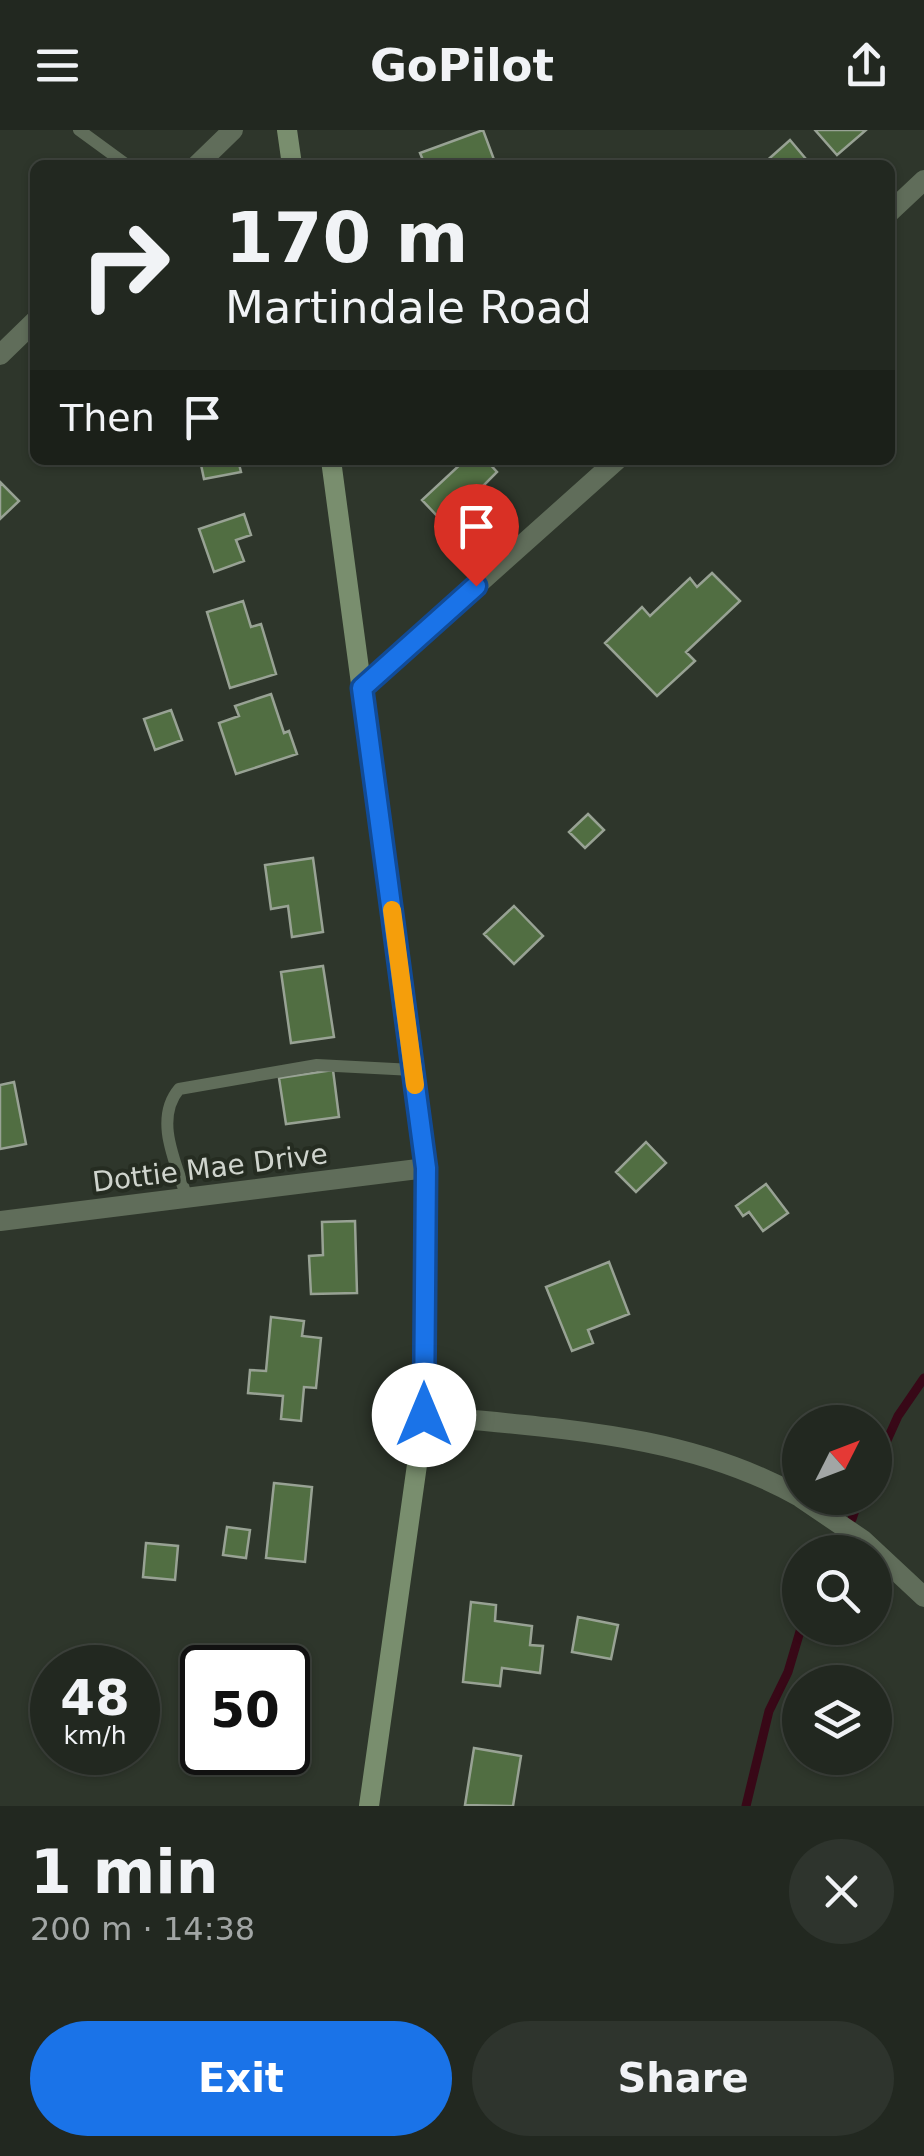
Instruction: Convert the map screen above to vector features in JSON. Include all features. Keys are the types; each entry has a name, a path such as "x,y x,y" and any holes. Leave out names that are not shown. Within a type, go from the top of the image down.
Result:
{"main road":[{"path":"287,130 291,160"},
{"path":"333,465 426,1168 424,1415 368,1806"}],"street":[{"path":"202,160 234,130"},
{"path":"895,207 924,180"},
{"path":"0,355 30,326"},
{"path":"362,688 611,465"},
{"name":"Dottie Mae Drive","path":"0,1221 426,1168"},
{"path":"424,1415 634,1439 708,1454 782,1488"},
{"path":"827,1515 863,1540 924,1597"}],"lane":[{"path":"79,130 120,160"},
{"path":"187,1198 166,1127 170,1099 179,1089 316,1065 413,1070"}],"building":[{"path":"483,130 494,160 423,160 420,153"},
{"path":"815,130 866,130 837,155"},
{"path":"790,140 807,160 768,160"},
{"path":"201,465 239,465 241,472 204,479"},
{"path":"460,465 491,465 497,472 481,488 502,511 484,528 493,538 474,555 422,500"},
{"path":"0,482 19,501 0,519"},
{"path":"244,514 251,535 236,540 244,561 214,572 199,529"},
{"path":"712,573 740,601 686,652 695,661 657,696 605,643 642,607 650,616 690,578 697,587"},
{"path":"243,601 251,627 261,624 276,674 230,688 207,612"},
{"path":"271,694 284,733 289,731 297,754 236,774 219,723 239,716 235,706"},
{"path":"171,710 182,740 155,750 144,719"},
{"path":"588,814 604,830 585,848 569,832"},
{"path":"313,858 323,932 292,937 288,906 271,909 265,865"},
{"path":"514,906 543,936 514,964 484,934"},
{"path":"323,966 334,1037 291,1043 281,972"},
{"path":"333,1070 339,1117 286,1124 279,1078"},
{"path":"14,1082 26,1144 0,1149 0,1085"},
{"path":"646,1142 666,1163 636,1192 616,1172"},
{"path":"766,1184 788,1213 763,1231 749,1212 743,1216 736,1206"},
{"path":"355,1221 357,1293 311,1294 309,1256 323,1255 322,1222"},
{"path":"609,1262 629,1314 588,1330 593,1343 572,1351 546,1287"},
{"path":"271,1317 304,1321 302,1336 321,1338 316,1388 304,1387 301,1421 281,1419 283,1396 248,1393 250,1370 266,1371"},
{"path":"274,1483 312,1487 305,1562 266,1558"},
{"path":"227,1527 250,1530 246,1558 223,1555"},
{"path":"146,1543 178,1546 175,1580 143,1577"},
{"path":"471,1602 496,1605 495,1621 532,1626 530,1645 543,1646 540,1673 502,1668 500,1686 463,1682"},
{"path":"578,1617 618,1625 611,1659 572,1652"},
{"path":"474,1748 521,1756 513,1806 465,1805"}],"waterway":[{"path":"892,1429 924,1378"},
{"path":"852,1519 853,1515"},
{"path":"746,1806 769,1711 796,1645"}],"slow traffic":[{"path":"392,910 415,1085"}],"route":[{"path":"424,1415 426,1168 362,688 476,586"}]}
